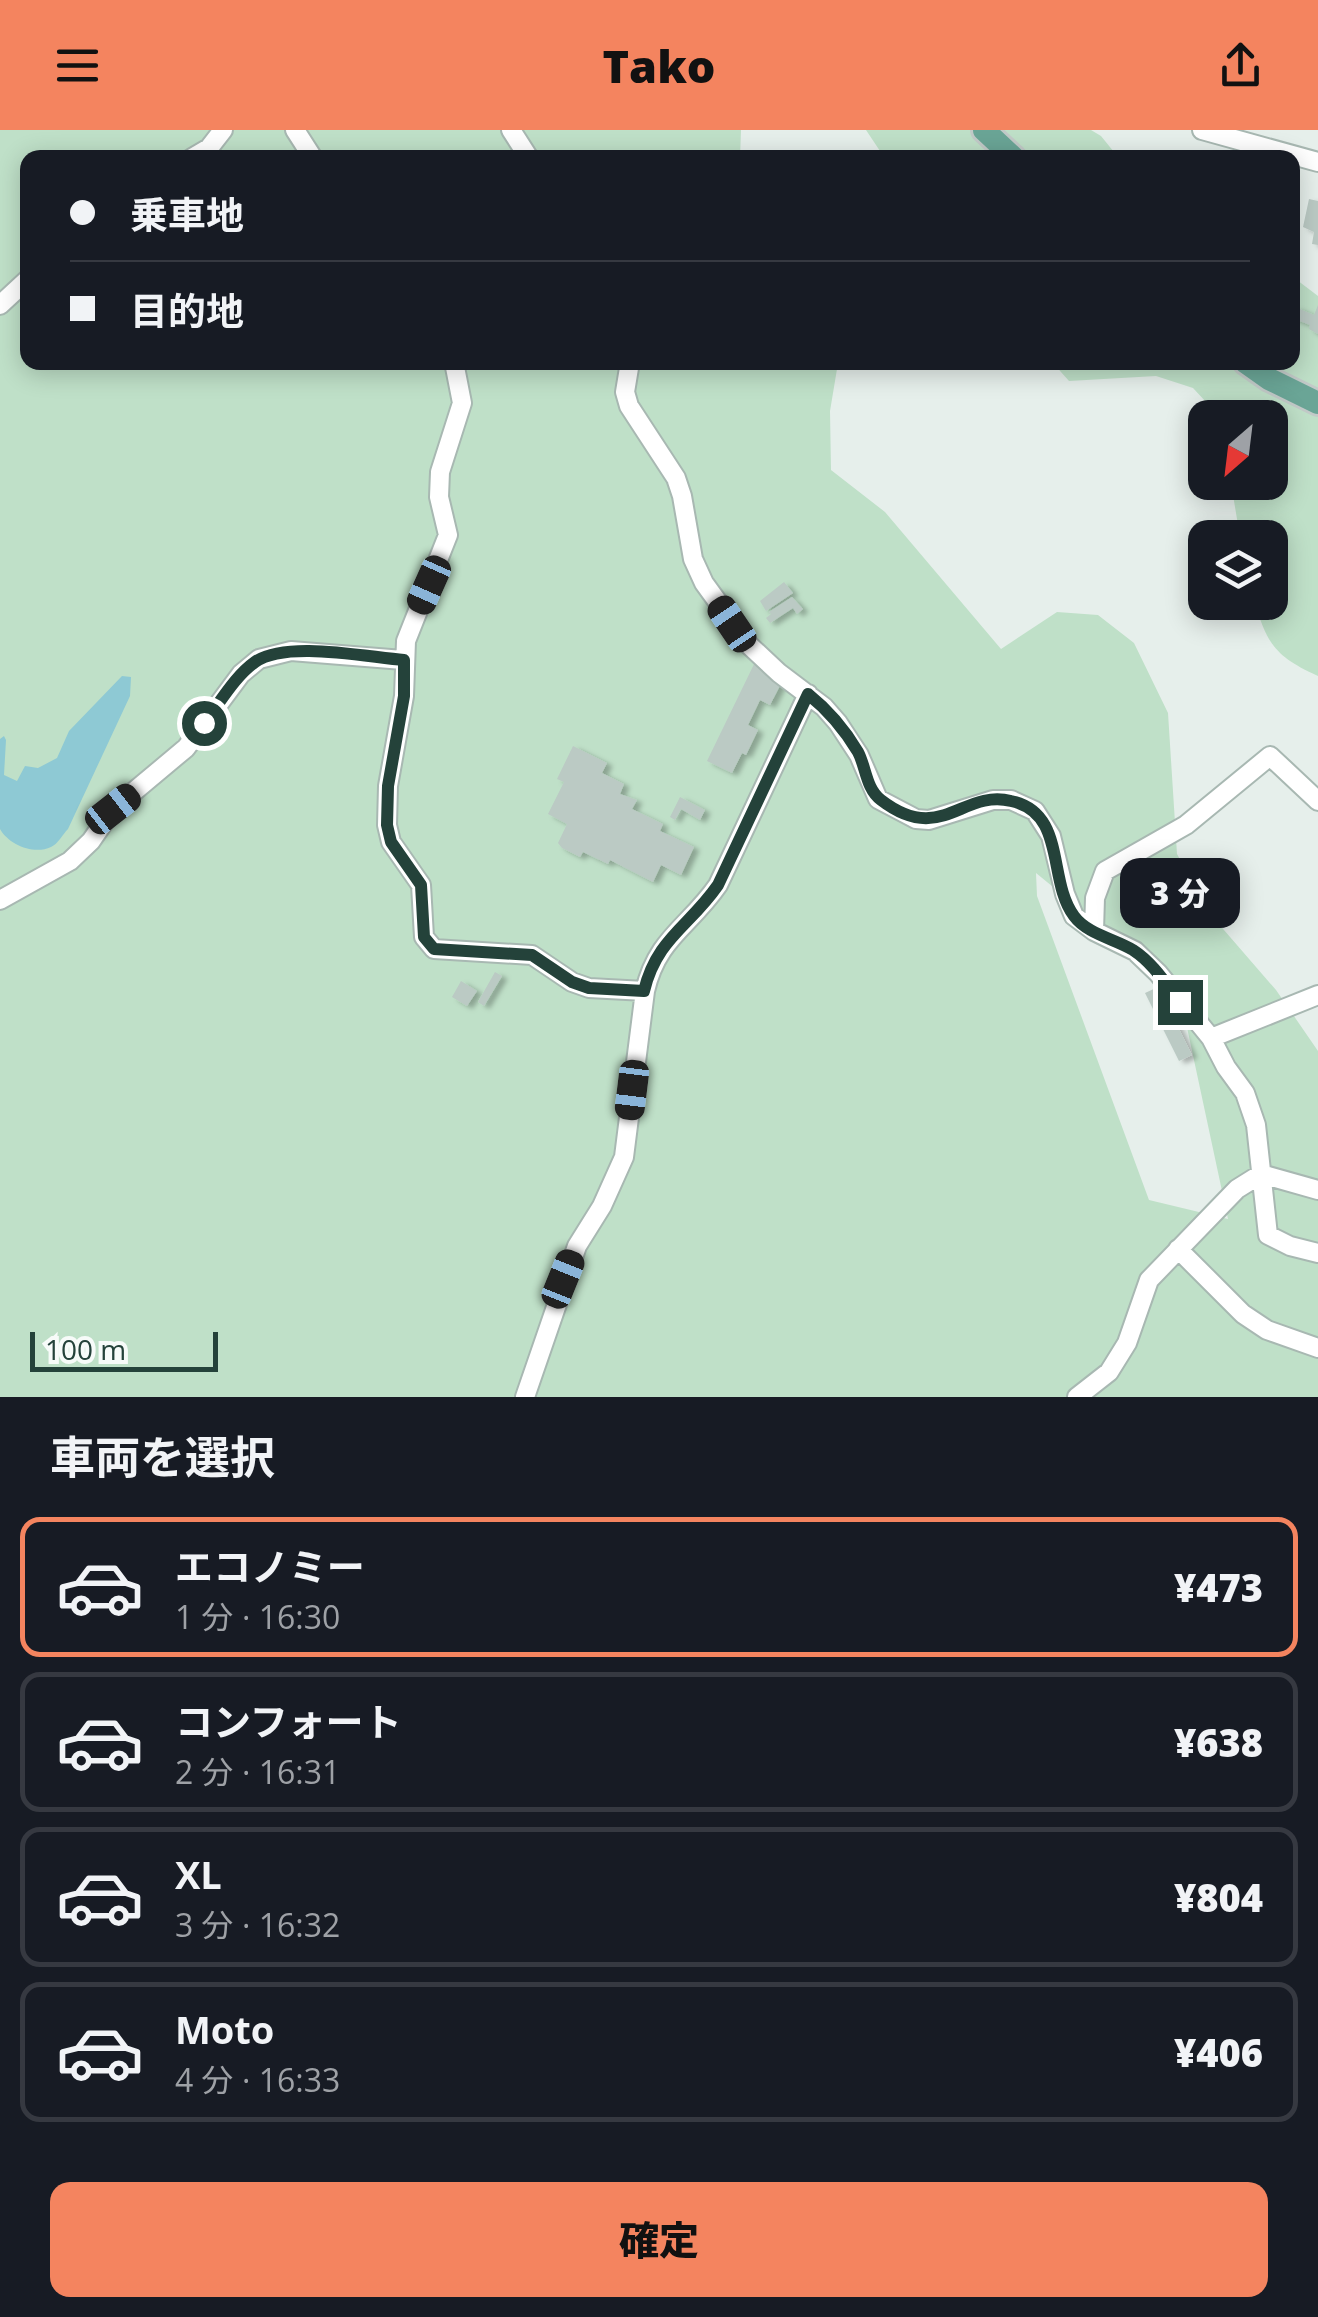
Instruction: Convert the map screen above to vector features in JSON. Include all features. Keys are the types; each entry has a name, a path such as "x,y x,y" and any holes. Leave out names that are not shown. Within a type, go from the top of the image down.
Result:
{"main road":[{"path":"984,130 1005,150"},
{"path":"1258,370 1318,404"}],"street":[{"path":"206,150 223,130"},
{"path":"1202,130 1274,150"},
{"path":"0,305 20,286"},
{"path":"456,370 462,403 440,472 439,496 448,535 406,640 404,696 388,786 387,825 391,842 421,885 424,937 434,949 532,955 572,982 589,988 644,991"},
{"path":"629,370 629,406 676,478 693,558 704,583 748,645 824,707 860,754 878,799 916,819 928,820 994,800 1011,800 1035,811 1051,836 1074,916 1094,931 1135,951 1158,973 1211,1038 1245,1093 1259,1143 1268,1235 1318,1253"},
{"path":"0,900 70,861 91,841 113,809 186,748 241,674 259,659 291,651 404,660"},
{"path":"525,1397 577,1246 602,1206 624,1156 650,966 658,951 718,885 808,694"},
{"path":"1094,931 1094,898 1105,872 1186,825 1270,756 1318,801"},
{"path":"1211,1038 1318,995"},
{"path":"1077,1397 1109,1372 1127,1343 1149,1280 1236,1189 1261,1174 1318,1190"},
{"path":"1178,1249 1243,1314 1267,1330 1318,1348"}],"green space":[{"path":"0,130 741,130 740,150 20,150 20,370 837,370 830,411 831,470 885,512 1001,649 1057,612 1098,615 1134,643 1168,713 1177,854 1211,915 1276,990 1318,1051 1318,1397 0,1397","holes":["1036,873 1179,990 1228,1219 1149,1200 1037,896"]},
{"path":"866,130 1091,130 1112,150 879,150"},
{"path":"1300,282 1318,296 1318,676 1275,648 1260,620 1288,620 1288,520 1237,520 1234,500 1288,500 1288,400 1204,400 1193,388 1156,376 1069,381 1059,370 1300,370"}],"water":[{"path":"122,676 131,677 130,696 68,829 51,847 30,849 16,844 0,829 0,739 4,736 6,740 4,775 17,781 25,766 38,768 57,758 69,731"}],"building":[{"path":"1309,199 1318,201 1318,245 1312,244 1314,232 1303,227"},
{"path":"1318,305 1318,334 1300,321 1300,309 1314,315"},
{"path":"784,582 793,593 766,611 760,601"},
{"path":"792,597 803,609 797,614 793,608 770,623 766,618 769,612"},
{"path":"757,658 787,672 770,705 760,700 748,725 758,730 732,773 707,761"},
{"path":"573,746 607,763 602,773 624,784 620,794 637,800 632,809 663,824 660,831 694,847 681,875 661,865 653,882 610,860 608,864 583,852 580,857 562,848 558,843 567,824 548,814 564,782 557,779"},
{"path":"680,797 705,810 700,820 681,809 675,820 670,817"},
{"path":"495,972 502,976 484,1006 478,1002"},
{"path":"461,981 477,991 467,1006 452,997"},
{"path":"1158,987 1192,1055 1179,1061 1145,993"}],"route":[{"path":"204,723 241,674 259,659 291,651 404,660 404,696 388,786 387,825 391,842 421,885 424,937 434,949 449,952 532,955 572,982 589,988 644,991 658,951 718,885 808,694 838,723 860,754 878,799 916,819 928,820 994,800 1011,800 1035,811 1051,836 1074,916 1094,931 1135,951 1180,1002"}]}
